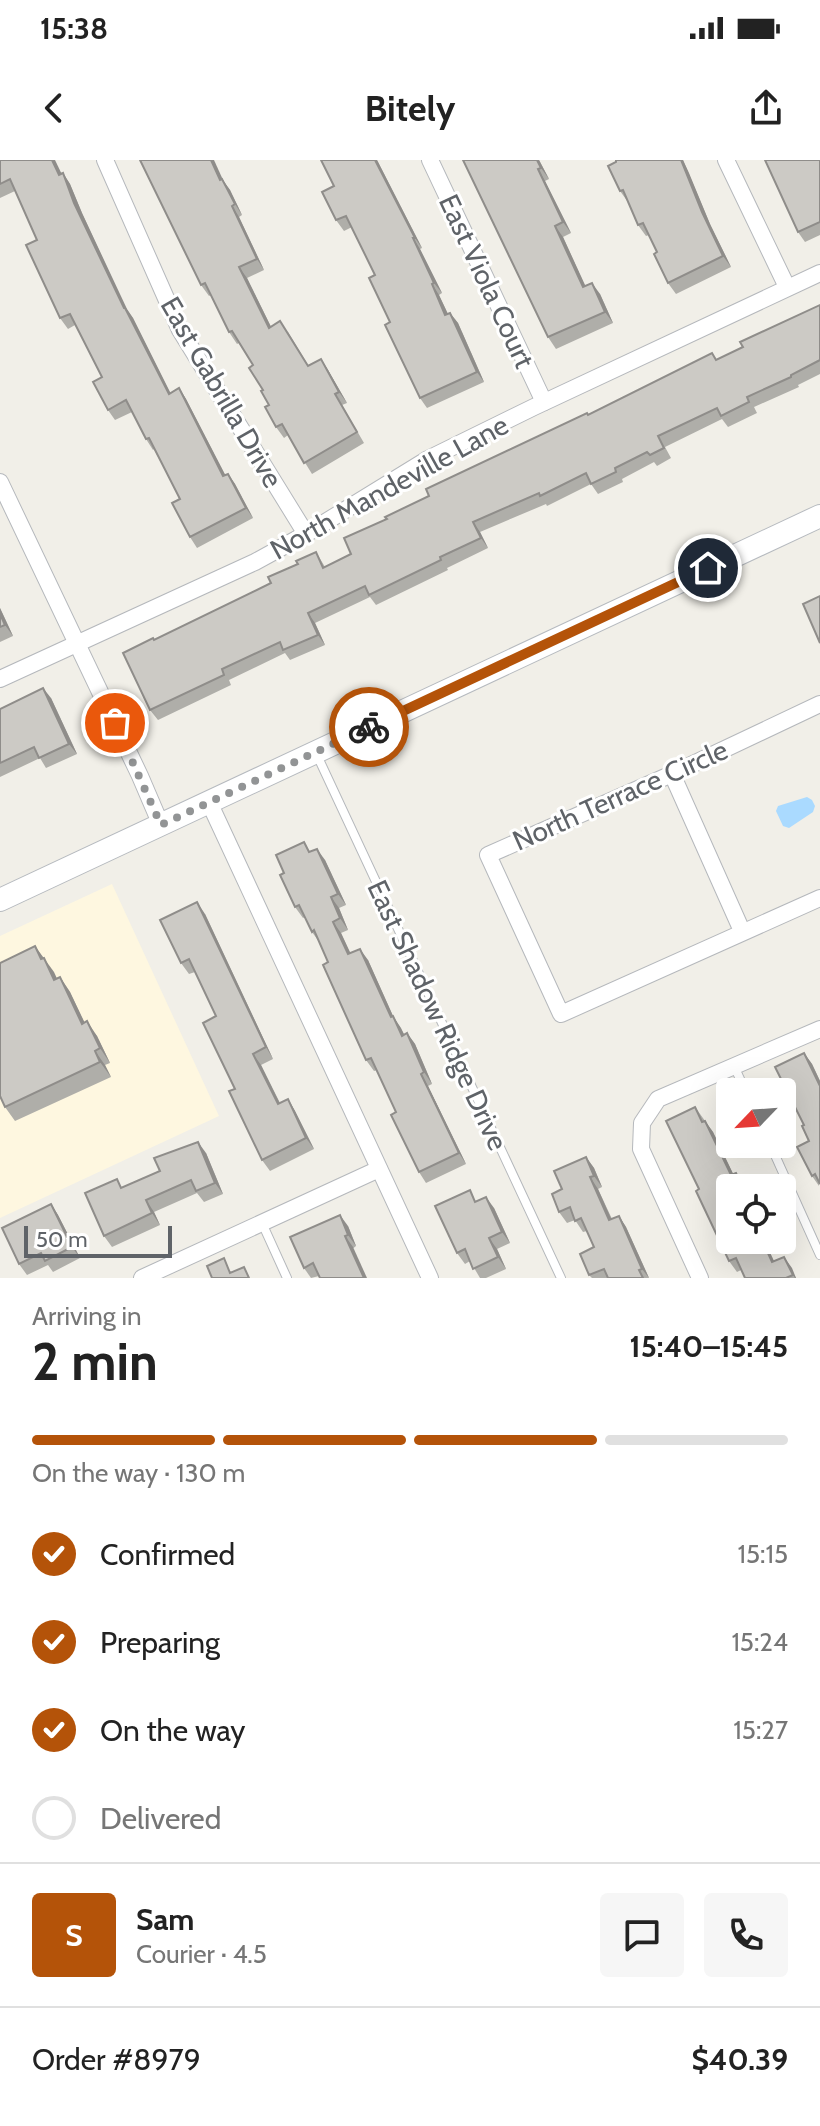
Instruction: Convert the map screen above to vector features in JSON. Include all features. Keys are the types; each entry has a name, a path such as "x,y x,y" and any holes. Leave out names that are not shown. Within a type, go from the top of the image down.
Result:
{"main road":[{"path":"0,900 820,516"}],"street":[{"name":"East Gabrilla Drive","path":"105,160 180,330 306,534"},
{"name":"East Viola Court","path":"430,160 544,402"},
{"path":"726,160 787,287"},
{"name":"North Mandeville Lane","path":"0,679 255,562 428,459 820,273"},
{"path":"0,482 161,825"},
{"name":"North Terrace Circle","path":"820,704 672,774 488,855 561,1014 820,898"},
{"path":"672,774 742,931"},
{"path":"209,802 430,1278"},
{"path":"700,1278 641,1149 642,1123 658,1099 820,1029"},
{"path":"153,1276 379,1169"}],"lane":[{"name":"East Shadow Ridge Drive","path":"316,752 561,1278"},
{"path":"734,1066 740,1078"},
{"path":"776,1158 820,1255"},
{"path":"262,1223 287,1278"}],"shaded area":[{"path":"112,884 219,1116 0,1218 0,936"}],"water":[{"path":"807,797 815,806 813,812 789,828 783,826 776,811 778,806"}],"building":[{"path":"0,160 52,160 59,175 63,173 124,308 169,394 179,388 223,476 228,474 246,508 190,537 172,503 180,499 149,438 146,439 126,400 108,410 93,382 102,377 70,314 60,318 26,245 37,240 10,179 0,184"},
{"path":"140,160 211,160 235,204 232,206 257,259 239,267 269,328 280,321 308,366 321,359 339,392 335,394 357,432 304,463 282,424 276,427 265,407 269,405 263,390 249,368 253,365 232,331 229,332 205,283 201,285"},
{"path":"321,160 375,160 415,238 445,315 450,313 477,372 420,398 385,325 390,322 369,278 375,275 346,216 336,220 322,192 334,186"},
{"path":"463,160 537,160 541,168 538,169 563,222 555,226 583,287 592,283 605,312 548,337"},
{"path":"616,160 681,160 723,256 668,283 643,223 638,225 623,190 620,191 608,166"},
{"path":"765,160 820,160 820,222 798,232"},
{"path":"820,305 820,360 747,397 749,402 721,416 717,408 658,436 664,448 650,455 647,452 591,484 586,473 540,496 539,493 473,522 481,538 369,595 365,586 308,613 318,635 283,650 280,642 222,669 224,675 150,710 123,653 271,583 268,577 316,552 323,568 351,554 344,538 429,496 426,489 588,415 712,353 716,360 743,347 740,342"},
{"path":"820,596 820,643 803,604"},
{"path":"43,688 69,744 39,758 34,747 0,763 0,709"},
{"path":"304,842 309,852 317,849 338,894 331,897 340,918 333,922 348,954 360,949 391,1017 402,1036 407,1033 424,1072 421,1074 459,1153 419,1172 391,1115 396,1112 371,1058 366,1060 323,965 328,962 314,930 312,932 299,905 295,907 280,875 284,873 276,855"},
{"path":"197,902 266,1047 253,1054 278,1104 288,1099 306,1138 262,1160 229,1091 235,1089 203,1023 216,1016 189,959 181,963 160,920"},
{"path":"35,946 54,980 60,977 82,1024 87,1021 100,1048 95,1051 100,1062 5,1107 0,1096 0,963"},
{"path":"804,1053 820,1086 820,1184 815,1174 812,1176 797,1147 809,1141 796,1109 796,1078 780,1078 775,1067"},
{"path":"695,1107 716,1144 716,1158 723,1158 731,1174 716,1174 716,1233 696,1191 699,1189 666,1121"},
{"path":"198,1142 215,1183 196,1191 191,1180 146,1200 152,1213 104,1236 85,1193 117,1179 121,1188 160,1171 154,1158"},
{"path":"586,1157 594,1176 590,1177 609,1220 619,1216 643,1278 608,1278 604,1269 589,1275 580,1254 594,1247 581,1218 575,1221 570,1207 559,1212 552,1194 562,1189 554,1171"},
{"path":"470,1190 475,1202 486,1197 502,1232 489,1238 498,1257 473,1269 465,1249 457,1253 435,1206"},
{"path":"51,1204 72,1247 45,1261 41,1253 19,1264 2,1228"},
{"path":"340,1215 348,1235 345,1236 364,1278 320,1278 313,1263 304,1268 290,1237"},
{"path":"726,1254 768,1254 772,1262 784,1257 793,1275 786,1278 745,1278 736,1258 729,1261"},
{"path":"224,1258 230,1273 244,1267 249,1278 212,1278 207,1266"}],"way so far":[{"path":"115,723 161,825 369,727"}],"route":[{"path":"369,727 708,568"}]}
